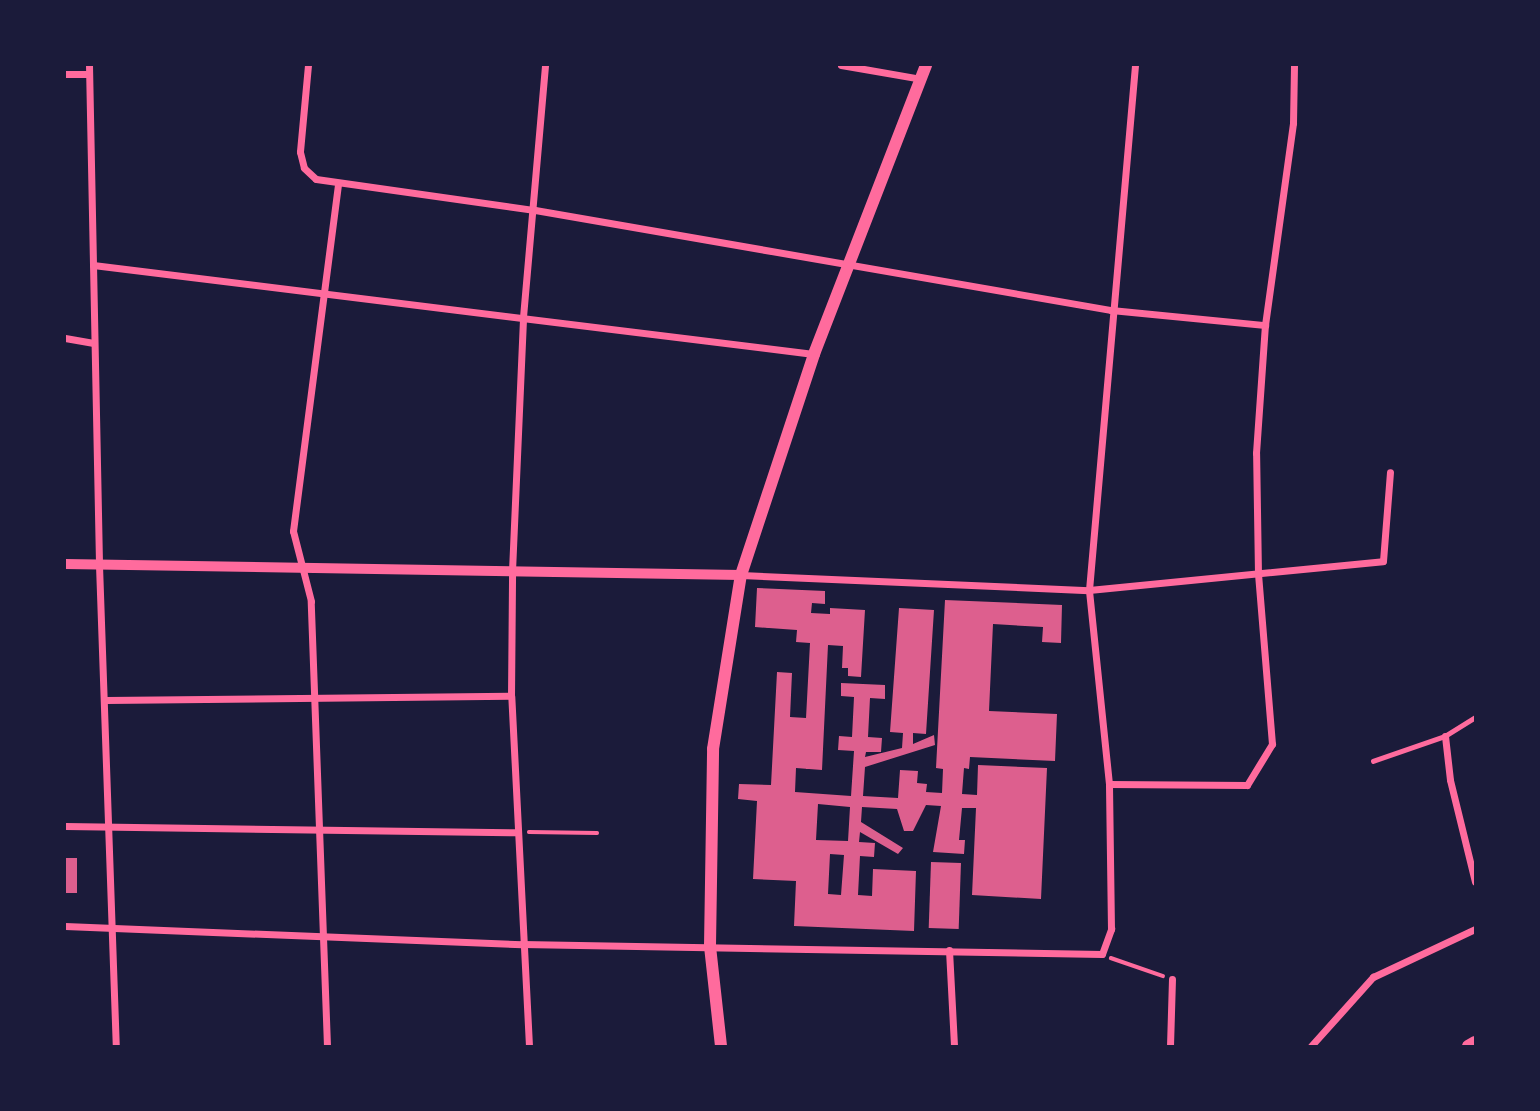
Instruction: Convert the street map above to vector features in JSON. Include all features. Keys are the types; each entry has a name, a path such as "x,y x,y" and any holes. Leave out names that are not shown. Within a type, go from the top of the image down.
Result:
{"main road":[{"path":"721,1046 710,947 713,749 741,575 814,355 926,65"},
{"path":"1468,1046 1475,1042"}],"street":[{"path":"89,65 99,565 106,700 110,927 116,1046"},
{"path":"308,65 300,152 304,168 316,179 535,210 847,268 1111,310 1265,325"},
{"path":"529,1046 511,696 512,571 523,317 535,210 545,65"},
{"path":"841,65 920,79"},
{"path":"65,926 523,944 1102,954 1111,929 1109,784 1089,590 1111,310 1135,65"},
{"path":"1109,784 1247,785 1272,744 1258,574 1256,453 1265,325 1293,123 1294,65"},
{"path":"65,74 88,74"},
{"path":"327,1046 311,601 293,531 338,184"},
{"path":"93,265 324,291 814,355"},
{"path":"65,338 94,343"},
{"path":"65,564 741,575 1089,590 1383,561 1390,472"},
{"path":"106,700 511,696"},
{"path":"1445,736 1450,779 1475,882"},
{"path":"65,826 318,827 518,832"},
{"path":"1311,1046 1373,977 1475,929"},
{"path":"949,950 954,1046"},
{"path":"1170,1046 1171,979"}],"lane":[{"path":"1373,761 1445,736 1475,717"}],"path":[{"path":"518,832 597,833"},
{"path":"1102,954 1171,979"}],"building":[{"path":"757,588 825,591 825,604 812,603 811,613 830,614 830,608 865,610 861,677 848,676 848,668 842,668 843,646 828,645 822,770 796,768 795,792 851,796 854,751 838,750 839,736 852,737 854,697 841,696 841,683 885,685 885,699 870,698 868,737 882,738 881,752 866,752 865,757 902,748 903,733 890,732 899,608 934,610 926,734 913,733 913,744 934,735 935,745 865,767 863,796 898,798 900,770 918,771 917,783 927,784 926,792 942,793 943,769 936,768 945,600 1062,605 1061,643 1042,642 1043,627 993,624 989,711 1057,714 1055,761 970,757 969,769 964,768 962,794 977,795 978,765 1047,768 1041,899 972,895 976,808 962,808 959,840 965,840 964,854 933,852 941,806 926,805 913,831 904,831 897,809 862,807 861,822 903,848 898,854 860,832 859,842 875,843 874,857 860,856 858,895 872,896 873,869 916,871 914,931 794,926 796,881 753,879 757,801 738,799 739,784 771,785 777,672 792,673 790,717 806,718 810,643 796,642 797,630 755,627","holes":["818,804 850,807 848,841 816,840","830,854 844,855 841,895 828,894"]},
{"path":"65,858 77,858 77,893 65,893"},
{"path":"931,862 961,863 959,929 929,928"}]}
